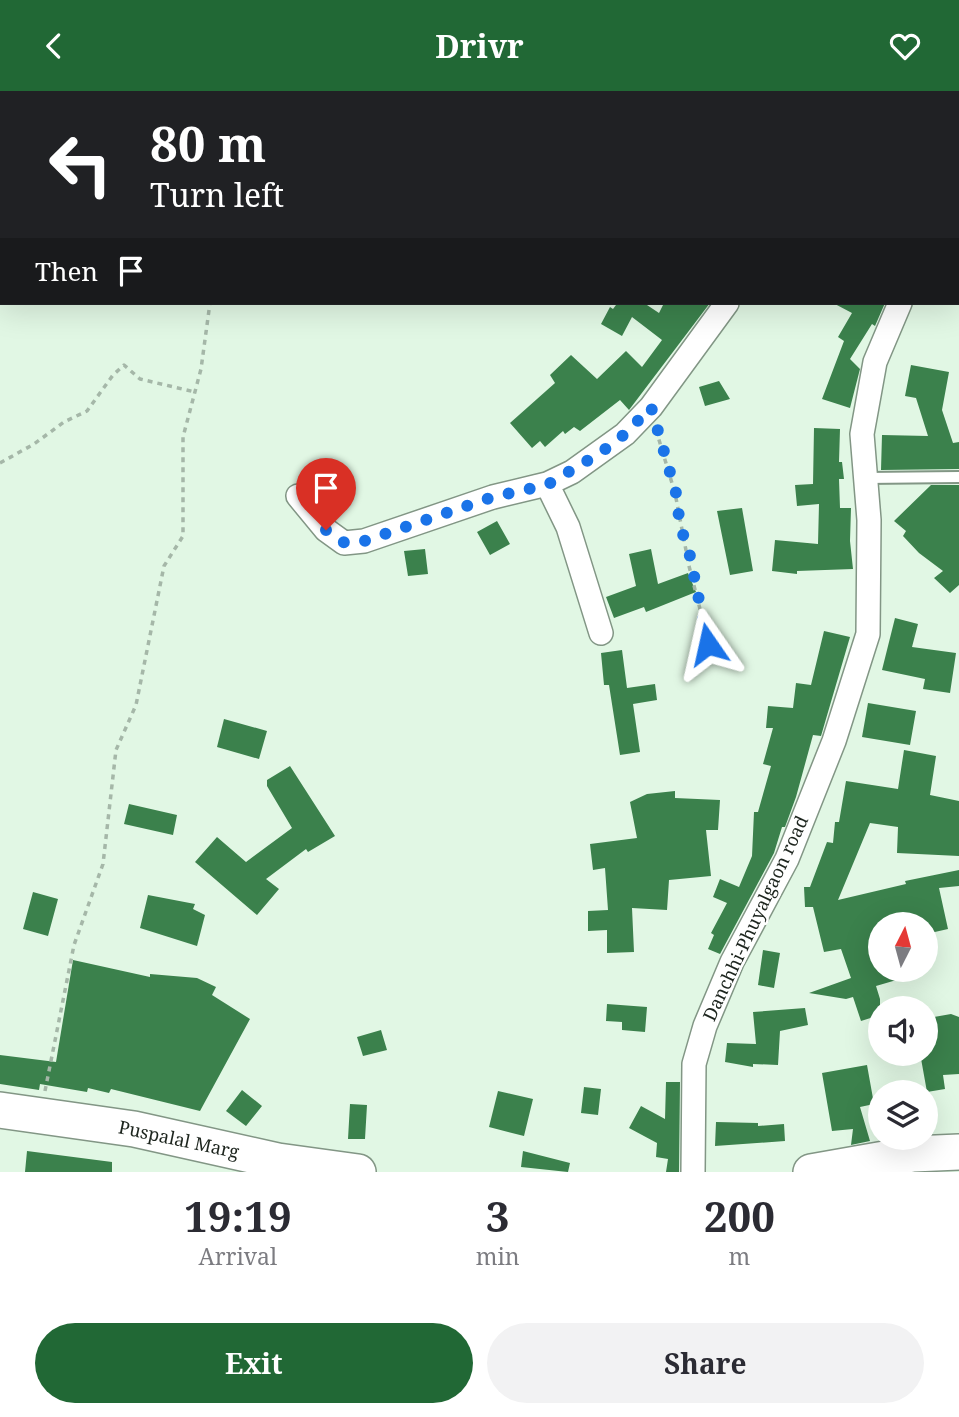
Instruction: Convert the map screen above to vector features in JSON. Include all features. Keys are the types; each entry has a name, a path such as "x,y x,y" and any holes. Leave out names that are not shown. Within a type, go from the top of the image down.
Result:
{"main road":[{"name":"Puspalal Marg","path":"0,1110 156,1133 278,1161 358,1172"},
{"path":"811,1172 913,1154 959,1152"}],"street":[{"path":"298,495 326,530 345,543 364,541 493,497 547,485 600,453 625,434 651,407 726,305"},
{"name":"Danchhi-Phuyalgaon road","path":"693,1172 694,1064 705,1025 732,962 787,859 834,741 868,634 870,532 862,434 875,362 899,305"},
{"path":"547,485 568,527 601,633"}],"lane":[{"path":"866,478 959,477"}],"path":[{"path":"40,1114 74,945 85,908 103,864 116,750 136,705 164,566 183,536 183,437 195,392 210,305"},
{"path":"0,463 34,445 64,422 87,411 124,365 139,379 195,392"},
{"path":"651,407 676,493 680,525 711,652"}],"building":[{"path":"616,305 647,305 659,313 663,305 708,305 629,410 620,400 580,431 574,427 565,434 563,431 545,447 540,441 532,448 510,423 555,383 550,375 571,355 597,379 626,351 642,367 662,340 632,317 622,336 601,324 610,307 613,309"},
{"path":"837,305 884,305 875,326 872,324 850,359 860,369 850,408 822,399 844,341 838,337 852,313"},
{"path":"911,365 949,372 942,410 953,443 959,442 959,469 881,470 882,435 928,436 916,398 905,396"},
{"path":"719,381 730,399 705,406 699,387"},
{"path":"814,428 840,429 839,462 842,462 844,479 839,479 840,508 851,508 853,569 797,571 797,574 772,571 775,540 818,544 819,504 797,506 795,485 813,484"},
{"path":"931,485 959,485 959,585 950,593 934,578 943,571 919,553 903,536 906,531 894,521"},
{"path":"742,508 753,571 730,575 717,511"},
{"path":"497,521 510,544 490,555 477,532"},
{"path":"425,549 428,574 408,576 404,551"},
{"path":"651,549 658,584 688,573 696,592 646,612 644,607 614,618 606,597 636,586 629,554"},
{"path":"895,618 918,624 912,647 956,653 950,693 923,689 925,679 882,670"},
{"path":"824,631 850,637 821,736 813,735 796,797 774,853 720,954 708,949 714,935 711,933 727,903 713,897 720,879 739,887 752,856 754,812 758,812 771,766 763,764 773,728 766,728 768,706 793,708 796,683 811,685"},
{"path":"622,650 627,688 655,684 657,700 633,704 640,752 620,755 609,685 604,685 601,653"},
{"path":"868,703 916,711 910,745 862,737"},
{"path":"224,719 267,731 259,759 217,747"},
{"path":"904,750 936,756 930,795 959,801 959,856 897,853 898,827 870,823 838,900 906,884 905,881 959,870 959,886 939,888 948,929 938,931 938,912 868,912 868,982 890,982 876,986 879,996 868,996 868,1019 861,1021 853,997 846,999 809,993 851,978 841,949 824,952 813,907 805,907 804,887 810,887 827,842 833,843 835,822 839,822 846,781 898,789"},
{"path":"290,766 335,836 308,852 306,849 266,879 279,889 257,915 195,862 217,837 246,862 292,828 267,786 267,780"},
{"path":"675,791 675,798 720,800 718,830 706,830 711,876 669,880 667,910 632,908 634,952 607,953 607,930 588,931 588,911 608,910 605,868 593,870 590,844 637,838 630,802 647,794"},
{"path":"129,804 177,815 173,835 124,824"},
{"path":"33,892 58,899 48,936 23,929"},
{"path":"148,895 195,904 193,909 205,915 197,946 140,928"},
{"path":"763,950 780,953 774,988 758,985"},
{"path":"73,960 150,977 150,974 197,978 216,987 212,995 250,1019 200,1111 111,1089 109,1093 88,1088 87,1092 40,1084 39,1090 0,1084 0,1055 56,1062"},
{"path":"607,1004 647,1007 645,1032 622,1030 622,1022 606,1021"},
{"path":"805,1008 808,1025 780,1031 778,1065 753,1064 753,1067 725,1062 727,1043 756,1044 753,1012"},
{"path":"951,1014 959,1017 959,1074 943,1075 945,1089 938,1090 938,1080 925,1080 922,1066 938,1066 938,1016"},
{"path":"381,1030 387,1050 363,1056 357,1037"},
{"path":"867,1065 870,1080 868,1105 860,1107 868,1141 851,1145 853,1129 832,1131 822,1073"},
{"path":"666,1082 680,1082 679,1172 666,1172 668,1159 656,1157 657,1143 629,1128 641,1106 665,1119"},
{"path":"584,1087 601,1089 598,1115 581,1113"},
{"path":"242,1090 262,1106 246,1126 226,1111"},
{"path":"498,1091 533,1099 524,1136 489,1127"},
{"path":"350,1104 367,1105 365,1139 348,1139"},
{"path":"716,1122 758,1123 758,1126 784,1124 785,1141 715,1146"},
{"path":"27,1151 112,1162 112,1172 25,1172"},
{"path":"523,1151 570,1163 568,1172 521,1167"}],"route":[{"path":"326,530 345,543 364,541 493,497 547,485 600,453 625,434 651,407 653,422 676,493 680,525 690,556 708,644"}]}
